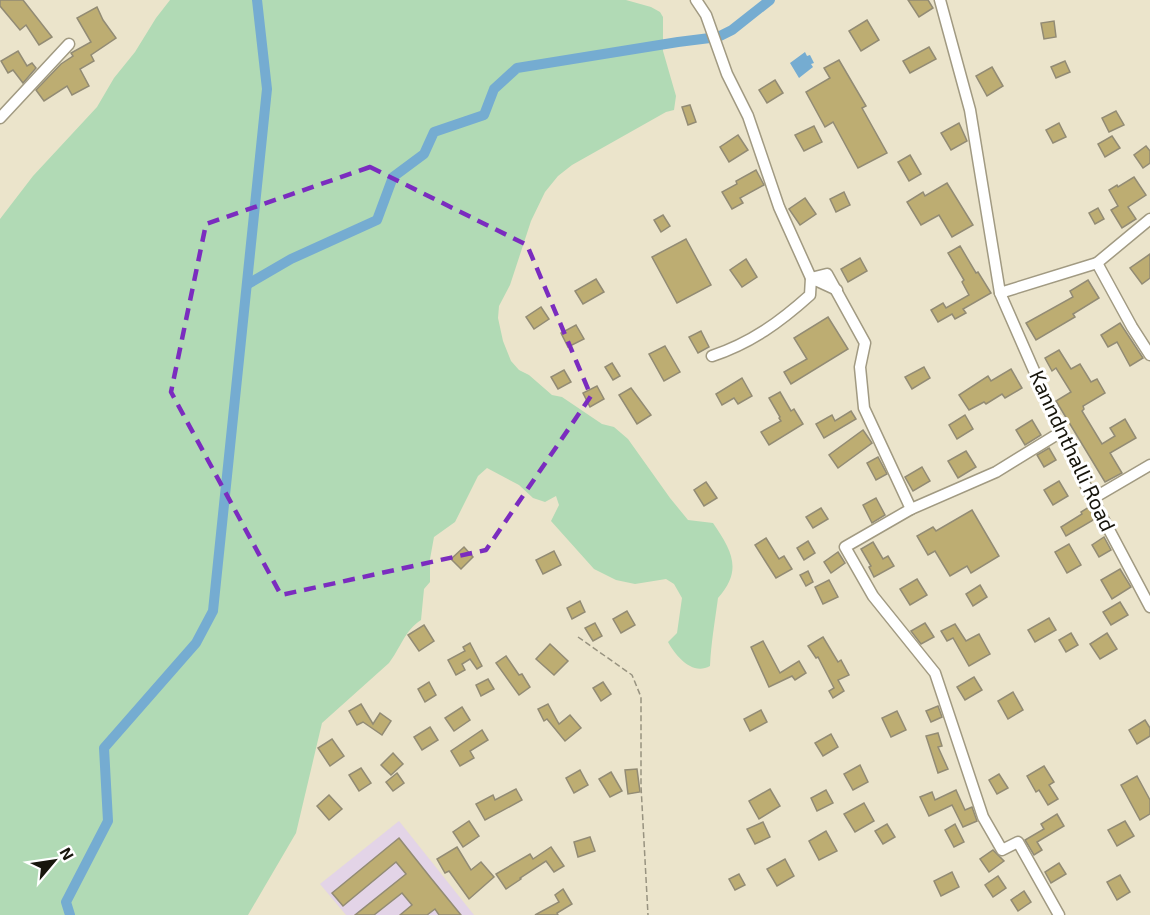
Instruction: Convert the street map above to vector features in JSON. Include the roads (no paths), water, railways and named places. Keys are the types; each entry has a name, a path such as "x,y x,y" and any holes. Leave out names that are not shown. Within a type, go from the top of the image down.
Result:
{"street":[{"path":"696,0 706,15 727,74 748,116 779,207 811,278 810,295 784,319 735,348 712,356"},
{"name":"Kanndnthalli Road","path":"940,0 970,110 1000,293 1092,499 1150,607"},
{"path":"0,118 69,44"},
{"path":"1000,293 1097,263 1150,219"},
{"path":"1097,263 1150,355"},
{"path":"811,278 827,274 865,343 860,367 864,408 911,510"},
{"path":"1059,915 1018,842 1002,850 983,817 935,673 873,596 845,547 911,510 996,472 1061,432"},
{"path":"1092,499 1150,465"}],"water":[{"path":"805,52 807,56 810,55 814,63 811,64 813,67 799,78 790,63"}],"waterway":[{"path":"70,915 66,902 108,821 104,748 196,643 213,611 267,89 257,0"},
{"path":"718,37 732,30 770,0"},
{"path":"248,284 291,259 377,220 393,177 424,154 434,132 484,115 494,89 517,68 710,38"},
{"path":"690,40 706,39"}]}
